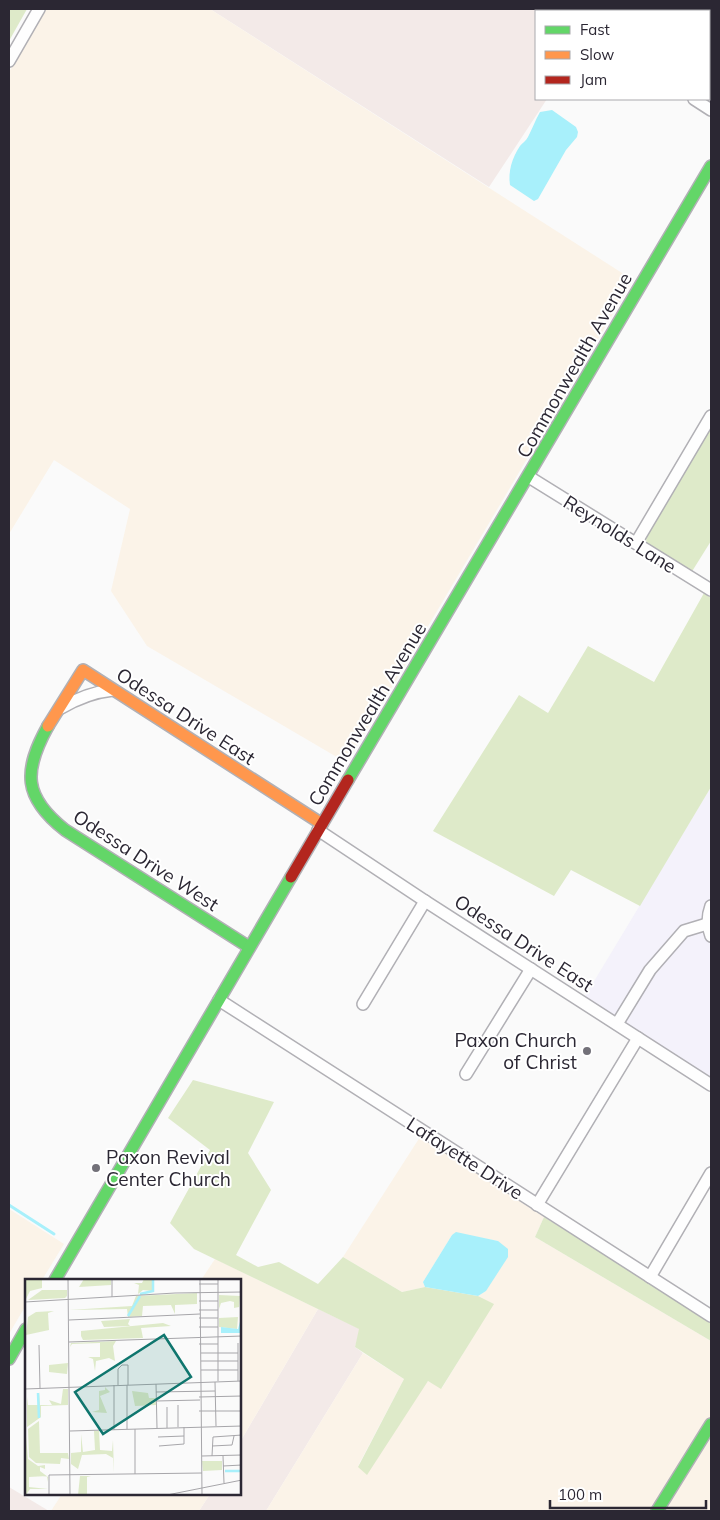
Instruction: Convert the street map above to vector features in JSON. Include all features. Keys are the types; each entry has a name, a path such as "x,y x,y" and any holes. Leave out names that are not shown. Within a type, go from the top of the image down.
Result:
{"main road":[{"name":"Commonwealth Avenue","path":"56,1279 249,947 529,477 711,166"},
{"name":"Odessa Drive East","path":"60,708 83,670 320,827"},
{"name":"Odessa Drive West","path":"60,708 39,741 32,763 31,778 34,793 40,806 65,830 249,947"},
{"path":"9,1359 25,1331"},
{"path":"657,1511 711,1424"}],"street":[{"path":"9,61 39,9"},
{"path":"696,100 711,110"},
{"path":"636,543 711,416"},
{"name":"Reynolds Lane","path":"529,477 711,590"},
{"path":"60,708 80,697 95,692 113,690"},
{"name":"Odessa Drive East","path":"320,827 425,901 711,1085"},
{"path":"363,1004 425,901"},
{"path":"711,906 707,916 707,924 711,936"},
{"path":"617,1024 650,970 684,931 707,924"},
{"path":"466,1074 531,968"},
{"name":"Lafayette Drive","path":"219,1000 711,1316"},
{"path":"537,1205 638,1038"},
{"path":"650,1277 711,1173"}],"shaded area":[{"path":"46,9 210,9 633,280 347,763 147,646 111,591 130,509 54,460 9,534 9,72"},
{"path":"210,9 609,9 535,10 535,100 546,100 489,187"},
{"path":"711,787 711,1080 584,998"},
{"path":"420,1137 544,1217 535,1237 711,1341 711,1417 652,1511 266,1511 363,1353 404,1379 358,1466 428,1381 442,1388 493,1304 478,1296 486,1291 498,1241 456,1233 452,1235 423,1282 425,1287 402,1292 343,1257"},
{"path":"9,1209 64,1244 43,1279 25,1279 25,1307 9,1334"},
{"path":"215,1259 318,1309 241,1440 241,1279 202,1279"},
{"path":"318,1309 360,1329 355,1347 363,1353 266,1511 199,1511 209,1495 241,1495 241,1440"},
{"path":"711,1437 711,1511 665,1511"},
{"path":"9,1487 49,1511 9,1511"},
{"path":"61,1495 209,1495 199,1511 51,1511"}],"green space":[{"path":"9,9 27,9 9,41"},
{"path":"711,427 711,541 691,573 648,546 646,540 648,533"},
{"path":"704,593 711,598 711,787 640,906 571,870 554,896 433,831 519,695 548,713 588,646 654,682"},
{"path":"193,1080 274,1102 248,1153 271,1190 236,1255 258,1267 279,1262 318,1284 343,1257 402,1292 425,1287 478,1296 494,1304 441,1389 428,1381 367,1475 358,1467 404,1379 355,1347 359,1329 194,1249 170,1223 210,1150 168,1118"},
{"path":"544,1217 711,1320 711,1341 535,1237"}],"water":[{"path":"552,110 576,127 578,132 577,137 566,150 538,199 534,201 510,185 510,170 515,155 528,137 540,112"},
{"path":"456,1232 498,1241 508,1249 508,1257 486,1291 478,1296 425,1287 423,1282 452,1235"}],"waterway":[{"path":"9,1205 54,1234"}],"traffic: fast":[{"path":"348,780 711,166"},
{"path":"48,726 34,757 31,782 41,806 51,818 65,830 249,947"},
{"path":"56,1279 291,877"},
{"path":"9,1359 25,1331"},
{"path":"657,1511 711,1424"}],"traffic: slow":[{"path":"48,726 83,670 322,824"}],"traffic: jam":[{"path":"291,877 348,780"}],"place":[{"name":"Paxon Church of Christ","path":"587,1051"},
{"name":"Paxon Revival Center Church","path":"96,1168"}]}
